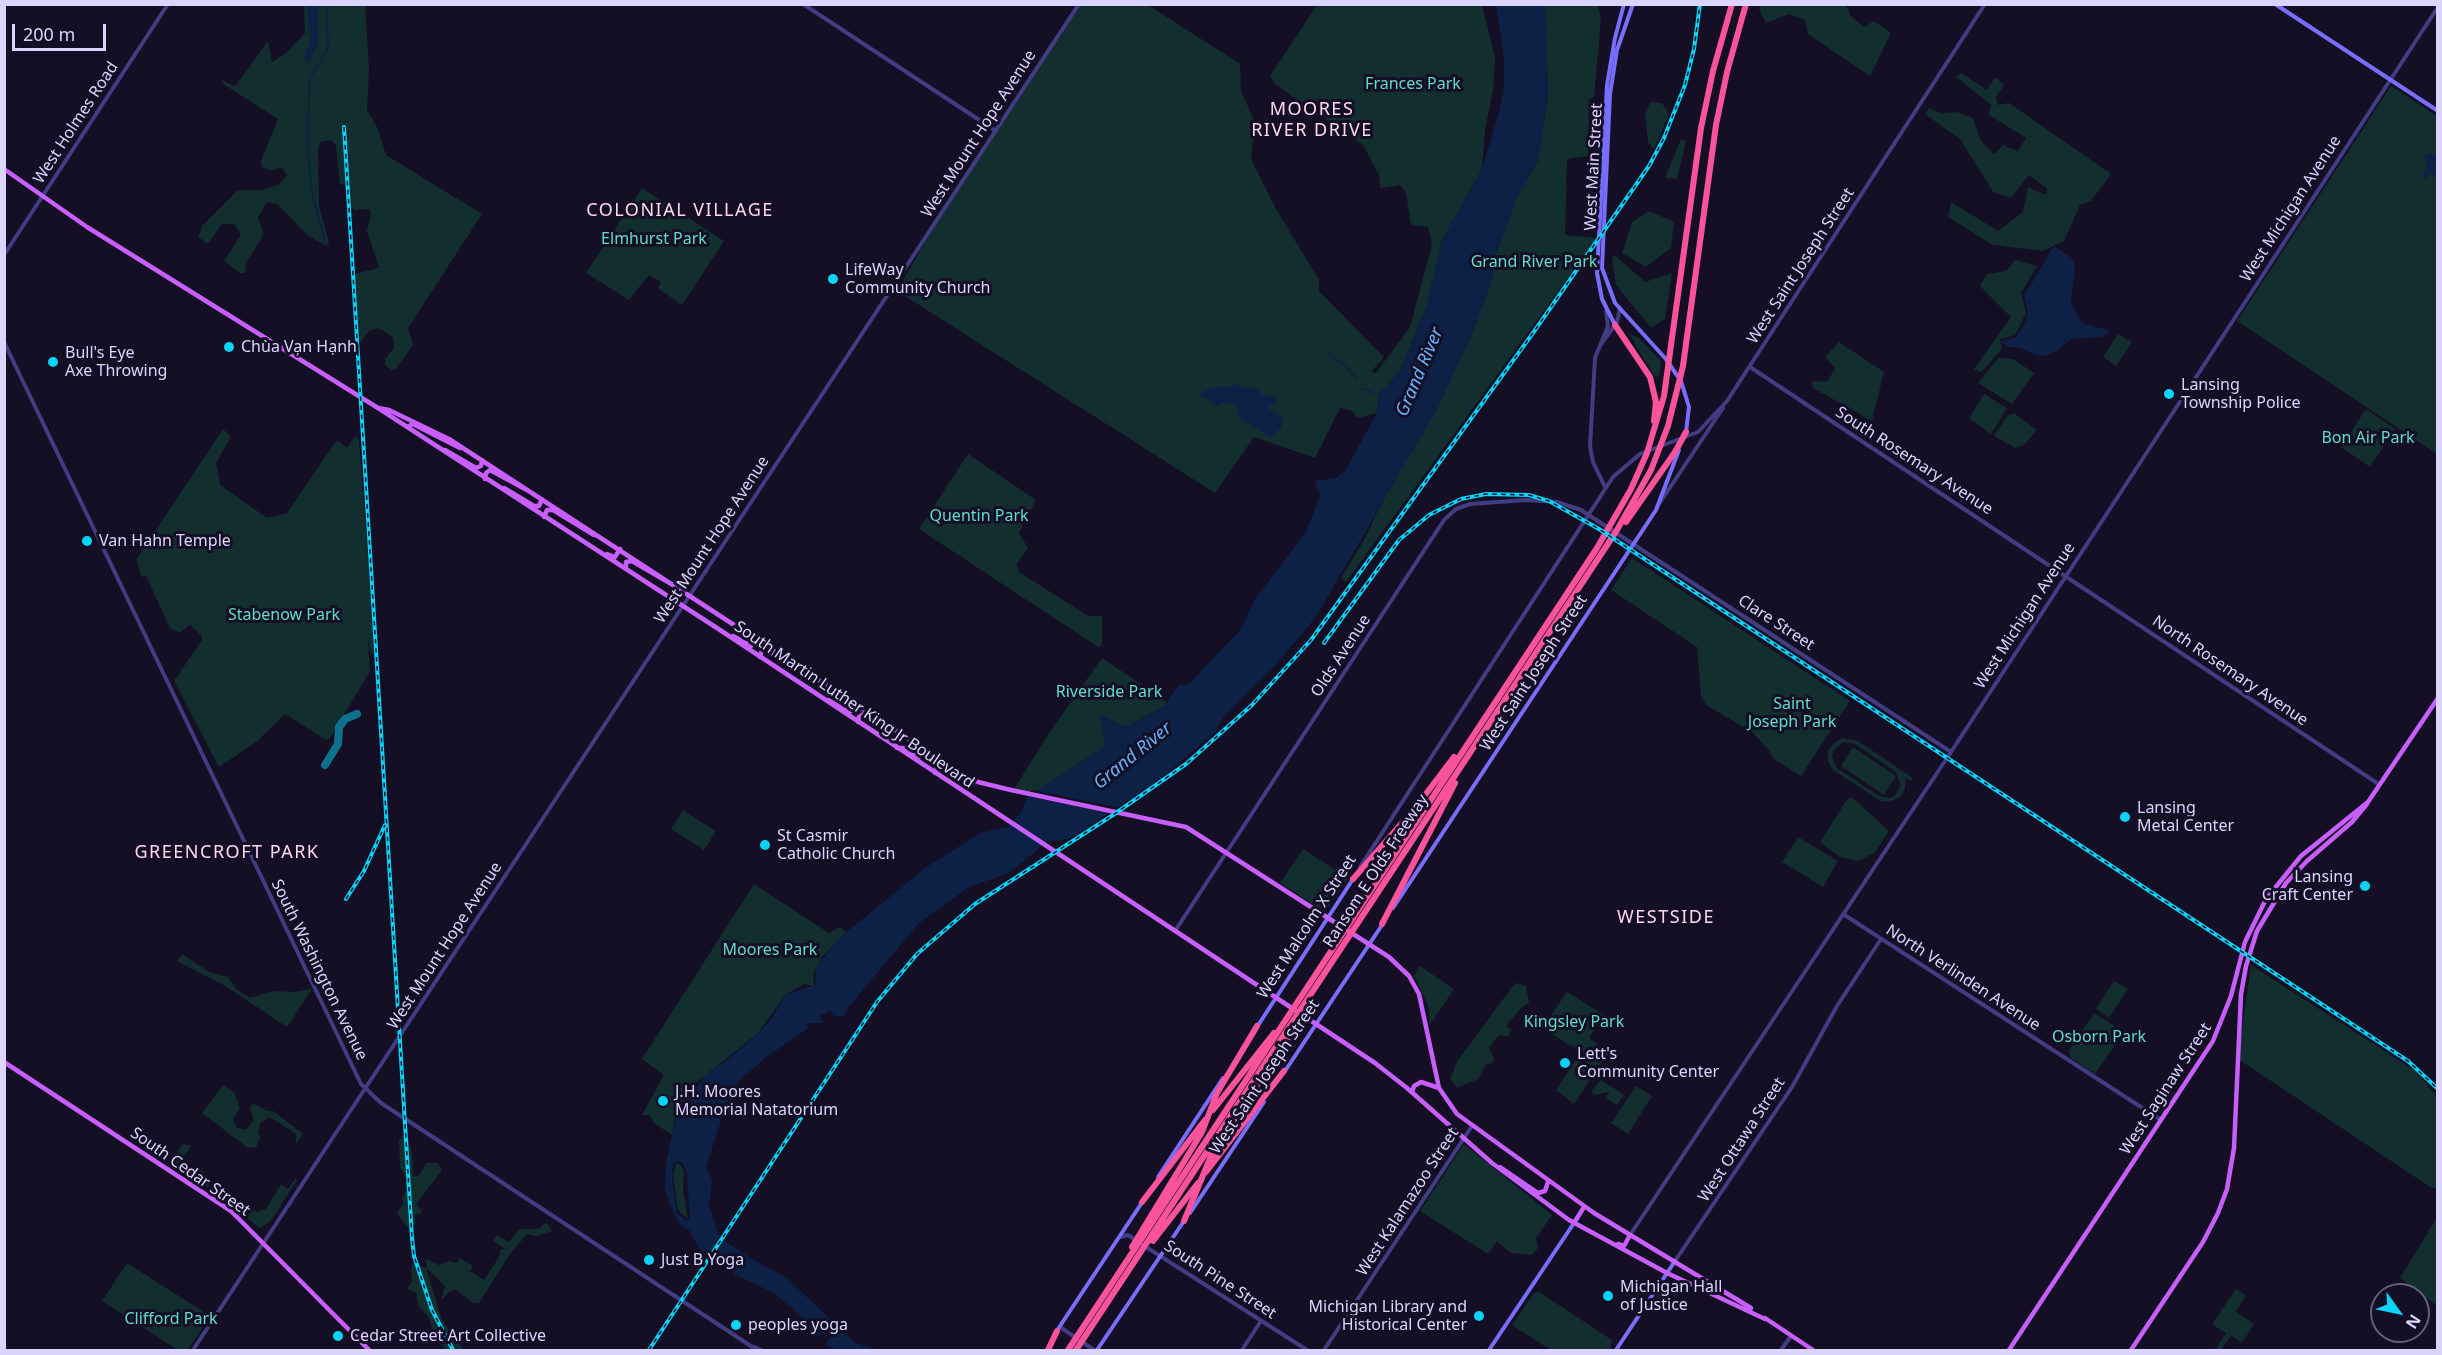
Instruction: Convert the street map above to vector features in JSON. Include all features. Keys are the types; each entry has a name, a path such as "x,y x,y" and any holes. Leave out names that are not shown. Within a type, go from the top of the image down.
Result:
{"highway":[{"path":"1634,483 1653,438 1667,382 1702,122 1732,4"},
{"name":"Ransom E Olds Freeway","path":"1076,1350 1347,941 1647,479 1662,444 1677,395 1712,153 1725,81 1747,4"},
{"path":"1615,325 1646,370 1655,395 1653,424 1634,483"},
{"path":"1576,591 1688,434"},
{"name":"Ransom E Olds Freeway","path":"1068,1350 1605,536 1634,483"},
{"path":"1353,879 1424,797 1498,699"},
{"path":"1382,924 1438,811 1490,722"},
{"path":"1184,1221 1207,1163 1347,941"},
{"path":"1142,1202 1307,989"},
{"path":"1096,1307 1206,1122 1215,1099 1257,1026"},
{"path":"1107,1305 1284,1071"},
{"path":"1046,1350 1058,1329"}],"main road":[{"path":"1610,77 1624,4"},
{"path":"1610,77 1633,4"},
{"path":"2275,4 2438,111"},
{"name":"West Main Street","path":"1610,77 1602,268 1610,294 1620,308"},
{"name":"West Main Street","path":"1610,77 1597,273 1600,296 1615,325"},
{"name":"South Martin Luther King Jr Boulevard","path":"4,169 87,227 378,408 626,569 1375,1063 1412,1092 1492,1163"},
{"path":"1620,308 1665,358 1681,381 1689,407 1688,434 1656,510"},
{"name":"South Martin Luther King Jr Boulevard","path":"378,408 389,410 428,428 482,460 964,775 978,782 1177,824 1227,853 1399,964 1419,994 1439,1088"},
{"path":"407,428 413,424 454,447 465,450"},
{"path":"440,449 450,452 476,468 481,466 482,460"},
{"path":"485,479 486,473 490,470 520,489 528,490"},
{"path":"498,487 509,490 534,506 540,505 542,499"},
{"path":"544,516 550,509 589,534 599,536"},
{"name":"West Saint Joseph Street","path":"1094,1349 1184,1221 1656,510"},
{"path":"566,530 574,532 613,557 618,555 620,549"},
{"path":"626,569 626,562 632,561 666,583 675,585"},
{"path":"702,619 712,621 749,646 754,643 755,637"},
{"path":"760,657 762,650 767,650 796,668 806,670"},
{"name":"West Saginaw Street","path":"2009,1350 2219,1031 2245,942 2266,899 2301,856 2368,802 2438,698"},
{"path":"825,700 851,712 855,709 855,704"},
{"path":"858,722 859,717 864,714 884,722"},
{"path":"897,748 903,748 919,757 923,749"},
{"path":"934,773 937,766 941,765 957,774 964,775"},
{"path":"2131,1350 2203,1242 2227,1189 2234,1148 2242,986 2258,931 2286,883 2307,861 2352,822 2368,802"},
{"name":"West Malcolm X Street","path":"1058,1329 1353,879"},
{"name":"South Cedar Street","path":"4,1062 220,1203 264,1243 369,1350"},
{"path":"1412,1092 1414,1086 1420,1082 1439,1088 1451,1108 1472,1126 1584,1207 1718,1287 1813,1350"},
{"path":"1492,1163 1538,1193 1547,1190 1547,1181"},
{"path":"1492,1163 1584,1228 1667,1273 1766,1319"},
{"path":"1489,1350 1584,1207"},
{"path":"1584,1228 1621,1246 1626,1244 1629,1235"},
{"name":"West Ottawa Street","path":"1616,1350 1675,1261"},
{"path":"1688,1282 1688,1277 1693,1275 1718,1287"}],"street":[{"name":"West Holmes Road","path":"4,255 168,4"},
{"path":"803,4 996,131"},
{"name":"West Mount Hope Avenue","path":"193,1350 1079,4"},
{"name":"West Saint Joseph Street","path":"1656,510 1985,4"},
{"name":"West Michigan Avenue","path":"1629,1235 1951,752 2438,7"},
{"name":"West Main Street","path":"1599,346 1615,325 1620,308"},
{"name":"West Main Street","path":"1603,491 1604,484 1595,468 1590,446 1595,358 1608,326 1606,311"},
{"name":"South Washington Avenue","path":"4,342 354,1072 365,1089 391,1109 754,1349 761,1350"},
{"name":"South Rosemary Avenue","path":"1750,367 2066,576"},
{"path":"1588,514 1611,480 1633,459 1688,434 1710,421 1727,401"},
{"path":"1595,468 1611,480"},
{"name":"Olds Avenue","path":"1174,932 1451,512 1478,503 1526,500 1561,503 1588,514"},
{"name":"Clare Street","path":"1588,514 1951,752"},
{"name":"West Malcolm X Street","path":"1353,879 1588,514"},
{"name":"North Rosemary Avenue","path":"2066,576 2381,785"},
{"name":"North Verlinden Avenue","path":"1843,914 2161,1120"},
{"name":"West Ottawa Street","path":"1675,1261 1792,1087 1835,1009 1881,939"},
{"name":"West Kalamazoo Street","path":"1324,1350 1472,1126"},
{"name":"South Pine Street","path":"1119,1238 1125,1235 1132,1238 1307,1350"},
{"path":"1242,1350 1261,1321"},
{"path":"1058,1329 1094,1349"},
{"path":"1782,1350 1791,1336"}],"green space":[{"path":"304,5 365,5 369,71 367,110 378,129 386,155 482,214 408,328 413,345 396,369 392,370 385,365 385,359 394,348 393,337 378,328 369,331 360,343 354,274 379,268 367,231 371,214 369,209 355,210 350,207 349,186 340,184 336,145 331,140 320,142 318,151 319,205 329,243 326,246 307,235 277,204 267,202 258,218 264,234 246,263 245,273 240,273 224,261 241,235 234,224 222,224 208,244 198,237 202,226 238,190 263,190 280,184 287,175 281,167 272,171 262,167 261,161 278,119 223,84 222,80 234,86 237,84 268,41 272,62 286,53 305,33"},
{"name":"Frances Park","path":"1079,5 1148,5 1240,64 1241,91 1255,122 1251,159 1276,209 1319,280 1319,291 1384,357 1371,372 1376,373 1410,327 1432,244 1428,227 1411,225 1406,193 1400,185 1380,188 1379,175 1363,145 1275,84 1270,76 1317,5 1482,5 1495,57 1493,91 1485,129 1482,169 1442,241 1427,305 1400,371 1379,395 1377,413 1357,418 1352,411 1340,408 1315,458 1254,437 1215,493 897,291 938,219"},
{"name":"Grand River Park","path":"1545,5 1598,5 1601,19 1594,97 1589,99 1588,156 1567,159 1565,235 1597,238 1346,582 1341,578 1364,540 1390,486 1435,412 1471,336 1491,282 1496,254 1516,199 1538,160 1548,96"},
{"path":"1761,5 1846,5 1851,16 1864,27 1874,21 1891,33 1870,76 1808,34 1805,20 1789,14 1766,23 1759,9"},
{"path":"1961,73 1987,90 1995,77 2004,85 1996,97 1998,105 2009,103 2111,174 2091,201 2080,205 2064,241 2043,251 1993,245 1948,217 1951,202 1998,231 2023,212 2028,187 2046,195 2047,189 2029,175 2011,198 1993,192 1960,139 1925,114 1929,108 1940,113 1957,112 1973,118 1981,141 1994,154 2003,145 2018,151 2026,138 1989,115 1991,105 1956,77"},
{"path":"2391,86 2437,116 2437,454 2237,321"},
{"path":"1650,102 1662,103 1669,114 1654,149 1648,142 1645,115"},
{"path":"1681,139 1686,141 1677,179 1665,178"},
{"name":"Elmhurst Park","path":"642,188 724,241 682,305 658,288 661,282 649,275 629,300 586,273"},
{"path":"1649,211 1674,222 1671,248 1646,267 1622,253 1632,222"},
{"path":"1616,256 1645,282 1672,273 1665,319 1651,328 1616,285 1612,257"},
{"path":"2015,260 2037,266 2021,293 2026,313 2015,335 2000,339 2002,349 1981,372 1974,369 2011,317 1980,286 1987,274 2006,271"},
{"path":"1629,334 1639,338 1661,361 1659,376 1655,377"},
{"path":"2118,334 2132,342 2116,366 2103,357"},
{"path":"1839,342 1884,372 1872,421 1813,388 1812,381 1827,382 1835,368 1825,357"},
{"path":"1998,358 2013,359 2034,373 2012,404 1978,383"},
{"path":"1984,394 2007,408 1991,434 1969,418"},
{"name":"Bon Air Park","path":"2366,409 2395,429 2370,467 2341,447"},
{"path":"2014,413 2037,430 2024,445 2015,448 1994,436 2008,415"},
{"name":"Stabenow Park","path":"223,429 231,437 216,463 220,485 267,518 287,513 334,444 338,441 347,448 356,435 359,441 375,652 371,654 368,640 370,671 330,738 326,740 285,714 256,742 219,767 174,681 202,640 202,636 190,625 180,633 170,628 146,576 142,577 136,560"},
{"name":"Quentin Park","path":"968,454 1036,500 1019,533 1028,548 1017,564 1019,572 1088,616 1102,616 1102,645 1098,647 919,529"},
{"name":"Saint Joseph Park","path":"1632,558 1850,701 1801,776 1774,759 1752,732 1706,705 1701,696 1697,647 1611,590"},
{"name":"Riverside Park","path":"1102,658 1166,701 1167,705 1126,727 1100,715 1106,746 1031,795 1013,791 1047,736"},
{"path":"1842,738 1858,741 1913,778 1911,781 1905,778 1905,789 1901,796 1882,802 1833,770 1828,761 1828,751","holes":["1843,742 1855,744 1896,772 1901,786 1895,795 1890,798 1879,796 1837,768 1832,757 1833,751"]},
{"path":"1853,747 1896,776 1884,795 1841,766"},
{"path":"1848,798 1853,798 1889,831 1875,852 1858,861 1840,857 1820,842"},
{"path":"683,810 716,831 704,850 671,829"},
{"path":"1798,837 1838,861 1823,887 1782,862"},
{"path":"1303,849 1348,878 1329,907 1322,910 1280,883"},
{"name":"Moores Park","path":"754,884 829,933 840,927 846,932 822,957 813,975 814,986 804,984 785,995 758,1033 696,1083 682,1103 681,1113 674,1121 672,1135 654,1123 649,1115 642,1115 664,1075 642,1059"},
{"path":"182,954 209,972 228,977 236,989 250,998 272,991 292,992 312,989 287,1027 227,987 177,961"},
{"path":"2251,965 2417,1072 2437,1097 2437,1189 2430,1187 2238,1059"},
{"path":"1420,966 1454,989 1430,1025 1428,1005 1414,976"},
{"name":"Osborn Park","path":"2114,981 2128,989 2109,1018 2096,1009"},
{"path":"1515,983 1526,986 1529,1003 1521,1008 1506,1026 1511,1030 1508,1037 1499,1035 1489,1047 1494,1058 1492,1063 1486,1064 1478,1079 1457,1088 1450,1078 1458,1060"},
{"name":"Kingsley Park","path":"1567,992 1604,1015 1589,1038 1609,1052 1574,1104 1556,1090 1581,1052 1542,1028"},
{"name":"Osborn Park","path":"2094,1013 2124,1032 2095,1074 2071,1058 2069,1051"},
{"path":"1601,1080 1624,1095 1617,1105 1605,1098 1609,1092 1596,1095 1591,1092"},
{"path":"223,1085 234,1092 240,1108 233,1120 237,1128 246,1130 254,1120 250,1109 252,1103 267,1111 273,1111 303,1134 296,1144 296,1134 270,1117 260,1123 258,1133 261,1137 256,1147 248,1148 202,1113"},
{"path":"1636,1086 1652,1096 1628,1134 1611,1123"},
{"path":"402,1136 408,1137 412,1154 413,1176 418,1176 427,1163 437,1163 442,1170 417,1203 422,1213 415,1215 415,1224 410,1231 397,1213 404,1203 402,1198 406,1190 406,1178 400,1167 399,1141"},
{"path":"183,1144 191,1146 181,1161 191,1168 193,1165 204,1172 202,1176 211,1182 208,1188 170,1164"},
{"path":"1464,1144 1552,1215 1536,1238 1538,1248 1532,1255 1511,1253 1497,1241 1488,1254 1420,1211"},
{"path":"676,1163 680,1164 684,1171 683,1190 688,1219 678,1210 673,1176"},
{"path":"295,1179 297,1180 270,1222 259,1228 227,1201 231,1194 257,1212 266,1209 281,1184 288,1189"},
{"path":"2437,1217 2437,1306 2430,1301 2430,1283 2407,1283 2400,1278"},
{"path":"546,1222 552,1231 536,1236 527,1234 510,1254 479,1303 473,1303 456,1290 450,1291 441,1300 445,1286 427,1269 426,1259 439,1265 449,1261 457,1263 460,1258 473,1266 470,1271 484,1280 499,1257 501,1249 505,1249 493,1241 497,1235 509,1242 519,1229 539,1229"},
{"name":"Clifford Park","path":"127,1263 210,1316 188,1350 178,1350 102,1301"},
{"path":"414,1263 426,1268 442,1320 464,1350 446,1350 434,1334 429,1317 418,1306 416,1292 407,1289 412,1282 411,1267"},
{"path":"2236,1289 2246,1296 2236,1312 2254,1324 2242,1343 2231,1336 2221,1350 2215,1350 2226,1333 2212,1324"},
{"path":"1539,1292 1612,1340 1610,1350 1551,1350 1512,1325 1534,1293"}],"water":[{"path":"307,5 318,5 318,45 309,62 304,59 311,38"},
{"name":"Grand River","path":"1496,5 1545,5 1548,96 1538,160 1516,199 1496,254 1491,282 1471,336 1435,412 1316,617 1273,668 1224,716 1216,731 1159,780 1071,838 1047,842 1009,873 969,887 919,923 847,1009 845,1016 834,1016 830,1010 820,1016 824,1023 806,1023 808,1028 765,1058 741,1079 730,1093 706,1167 712,1180 709,1205 720,1238 787,1278 855,1343 879,1350 835,1350 820,1341 811,1325 774,1293 734,1274 730,1265 719,1262 699,1248 689,1230 682,1227 673,1213 665,1190 666,1163 675,1121 681,1113 683,1103 709,1071 722,1064 759,1033 772,1018 785,995 815,985 816,968 837,940 925,868 982,832 1008,827 1022,811 1027,797 1106,746 1099,714 1126,727 1167,705 1169,698 1179,685 1189,684 1241,629 1255,599 1306,532 1320,496 1315,481 1335,478 1345,471 1377,413 1379,395 1400,371 1427,305 1442,241 1482,169 1504,88 1504,58","holes":["676,1161 682,1162 687,1172 690,1219 686,1221 677,1213 672,1180 673,1165"]},
{"path":"2430,154 2437,156 2437,177 2430,173 2425,179 2422,176 2427,167 2424,156"},
{"path":"2054,246 2073,259 2075,270 2071,303 2082,323 2111,331 2102,337 2071,339 2058,350 2045,356 2035,355 2021,348 2008,347 2000,341 2015,338 2024,326 2028,311 2024,296"},
{"path":"1236,383 1242,388 1254,387 1262,394 1277,398 1278,402 1269,405 1269,409 1284,418 1281,428 1270,437 1238,417 1237,404 1223,403 1215,407 1210,400 1200,397 1202,392 1216,387 1231,387"}],"pier":[{"path":"1032,790 1121,808 1112,814 1026,796"},
{"path":"832,1318 839,1324 825,1345 817,1340"}],"waterway":[{"path":"326,244 312,193 308,156 309,81 328,48 327,4"},
{"path":"1327,352 1344,364 1357,379"},
{"path":"1361,388 1379,395"}],"taxiway":[{"path":"325,765 338,744 339,727 345,719 357,714"}],"railway":[{"path":"649,1350 877,1002 917,954 975,904 1113,815 1186,764 1252,705 1311,640 1533,333 1649,166 1664,138 1685,85 1694,49 1700,4"},
{"path":"344,127 412,1238 414,1256 432,1310 453,1350"},
{"path":"1324,643 1399,540 1429,515 1461,499 1486,494 1529,495 1549,501 1599,529 2408,1061 2438,1089"},
{"path":"346,899 364,871 385,825"}],"place":[{"name":"LifeWay Community Church","path":"833,279"},
{"name":"Chùa Vạn Hạnh","path":"229,347"},
{"name":"Bull's Eye Axe Throwing","path":"53,362"},
{"name":"Lansing Township Police","path":"2169,394"},
{"name":"Van Hahn Temple","path":"87,541"},
{"name":"Lansing Metal Center","path":"2125,817"},
{"name":"St Casmir Catholic Church","path":"765,845"},
{"name":"Lansing Craft Center","path":"2365,886"},
{"name":"Lett's Community Center","path":"1565,1063"},
{"name":"J.H. Moores Memorial Natatorium","path":"663,1101"},
{"name":"Just B Yoga","path":"649,1260"},
{"name":"Michigan Hall of Justice","path":"1608,1296"},
{"name":"Michigan Library and Historical Center","path":"1479,1316"},
{"name":"peoples yoga","path":"736,1325"},
{"name":"Cedar Street Art Collective","path":"338,1336"}],"district":[{"name":"MOORES RIVER DRIVE","path":"1312,120"},
{"name":"COLONIAL VILLAGE","path":"680,211"},
{"name":"GREENCROFT PARK","path":"227,853"},
{"name":"WESTSIDE","path":"1666,918"}]}
